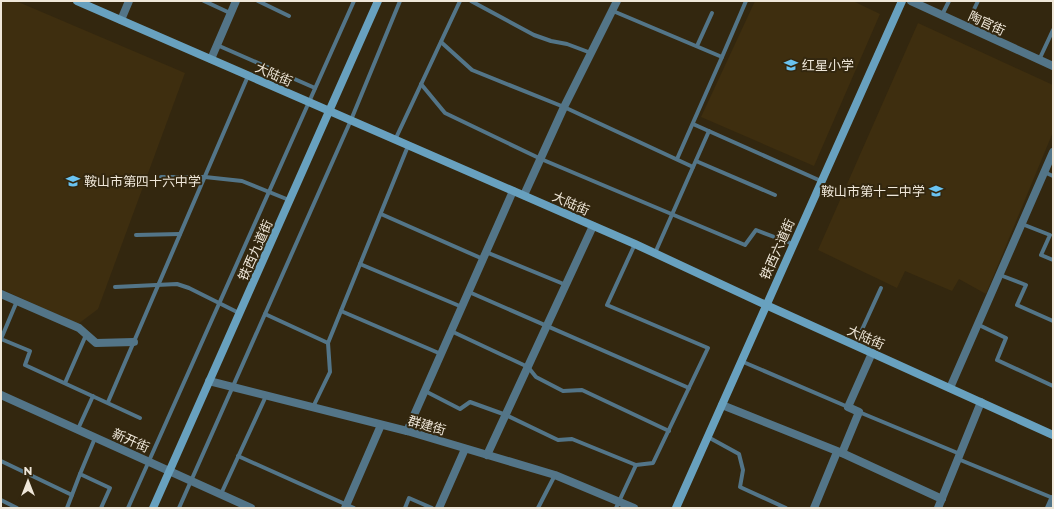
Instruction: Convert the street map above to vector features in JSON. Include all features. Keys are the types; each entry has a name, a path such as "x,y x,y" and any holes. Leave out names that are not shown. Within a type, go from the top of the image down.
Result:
{"main road":[{"name":"大陆街","path":"77,1 635,244 1053,435"},
{"name":"铁西九道街","path":"153,508 378,1"},
{"name":"铁西六道街","path":"676,508 902,1"}],"street":[{"path":"121,20 129,1"},
{"path":"211,59 236,1"},
{"path":"524,195 564,107 617,1"},
{"name":"陶官街","path":"911,1 1053,66"},
{"path":"950,388 979,325 1053,152"},
{"path":"407,431 513,191"},
{"path":"487,455 593,226"},
{"path":"1,294 79,328 96,343 134,342"},
{"path":"814,508 859,412 848,407 872,353"},
{"name":"群建街","path":"209,381 407,431 555,475 617,505 634,508"},
{"name":"新开街","path":"1,395 170,470 251,508"},
{"path":"938,508 981,402"},
{"path":"722,405 840,453 942,499"},
{"path":"349,507 381,425"},
{"path":"439,508 465,449"},
{"path":"1049,508 1053,498"}],"lane":[{"path":"204,1 230,13"},
{"path":"258,1 289,16"},
{"path":"128,508 354,1"},
{"path":"179,508 351,120 400,1"},
{"path":"395,140 460,1"},
{"path":"471,1 534,35 591,53"},
{"path":"677,159 746,1"},
{"path":"942,16 949,1"},
{"path":"965,26 978,1"},
{"path":"613,11 722,57"},
{"path":"697,46 712,13"},
{"path":"1039,60 1053,30"},
{"path":"441,42 472,70 564,107 693,167"},
{"path":"217,44 316,88"},
{"path":"108,402 248,76"},
{"path":"421,84 445,113 541,159 745,245 756,230 793,244"},
{"path":"693,124 821,181"},
{"path":"655,253 709,131"},
{"path":"313,407 330,372 328,343 408,145"},
{"path":"696,161 775,195"},
{"path":"1044,172 1053,176"},
{"path":"161,177 205,177 242,181 290,200"},
{"path":"381,214 566,285"},
{"path":"1022,224 1050,236 1041,255 1053,260"},
{"path":"136,235 180,234"},
{"path":"425,391 460,409 470,402 506,415 558,440 572,438 636,466 653,463 708,348 606,305 635,244"},
{"path":"360,264 462,307"},
{"path":"1000,275 1026,285 1017,305 1053,321"},
{"path":"115,287 176,284 240,313"},
{"path":"854,345 881,288"},
{"path":"469,292 689,388"},
{"path":"17,301 1,339 30,351 25,365 140,418"},
{"path":"341,310 441,354"},
{"path":"265,314 328,343"},
{"path":"979,325 1006,338 997,360 1053,386"},
{"path":"451,331 528,367 536,377 563,391 582,390 669,431"},
{"path":"65,383 86,335"},
{"path":"741,361 848,407"},
{"path":"221,494 266,395"},
{"path":"78,429 93,396"},
{"path":"859,412 1053,498"},
{"path":"66,508 95,437"},
{"path":"707,437 739,454 743,470 740,487 786,508"},
{"path":"238,456 349,507"},
{"path":"1,461 72,495"},
{"path":"617,505 636,466"},
{"path":"80,474 110,488 101,508"},
{"path":"538,508 555,475"},
{"path":"405,508 409,498 432,508"},
{"path":"1,500 17,508"}],"shaded area":[{"name":"鞍山市第四十六中学","path":"1,1 16,1 185,73 98,309 78,324 1,289"},
{"name":"红星小学","path":"755,1 853,1 880,14 814,166 701,117"},
{"name":"鞍山市第十二中学","path":"918,23 1053,85 1053,132 986,294 959,279 952,291 905,271 897,288 818,250"}],"place":[{"name":"红星小学","path":"791,65"},
{"name":"鞍山市第四十六中学","path":"73,181"},
{"name":"鞍山市第十二中学","path":"936,191"}]}
